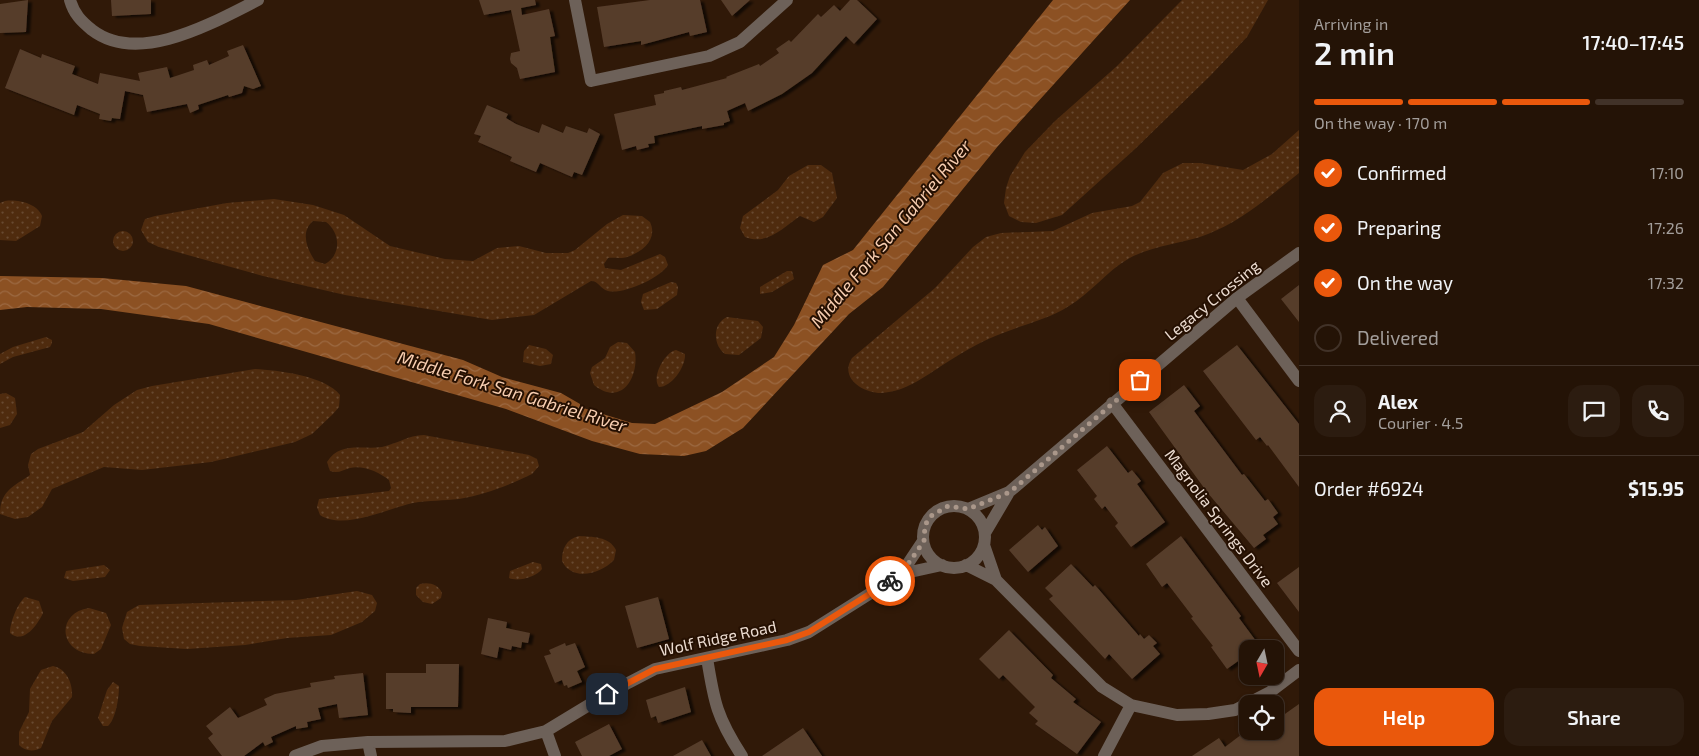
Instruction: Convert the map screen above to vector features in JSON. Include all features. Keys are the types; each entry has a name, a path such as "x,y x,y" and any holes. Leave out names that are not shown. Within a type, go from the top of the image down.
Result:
{"street":[{"path":"70,0 80,21 98,35 118,43 139,45 208,25 258,0"},
{"path":"575,0 591,81 709,56 740,42 787,0"},
{"name":"Legacy Crossing","path":"924,541 925,525 931,516 939,510 958,506 968,509 1010,492 1237,298 1299,253"},
{"path":"1237,298 1299,381"},
{"name":"Magnolia Springs Drive","path":"1112,404 1299,651"},
{"name":"Legacy Crossing","path":"966,565 975,560 984,539 1010,492"},
{"path":"968,509 976,515 996,580"},
{"path":"924,541 929,555 942,565"},
{"name":"Wolf Ridge Road","path":"294,756 322,746 368,742 505,741 546,731 607,694 655,669 787,640 809,632 901,574 924,541"},
{"path":"901,574 942,565 956,568 966,565 996,580 1102,687 1131,705 1177,715 1208,714 1235,710 1270,692 1299,670"},
{"path":"707,658 717,711 724,729 742,756"},
{"path":"1104,756 1131,705"},
{"path":"546,731 555,756"},
{"path":"368,742 371,756"}],"shaded area":[{"path":"1182,0 1268,0 1247,37 1210,76 1135,149 1062,215 1036,223 1021,222 1009,216 1004,203 1006,188 1010,176 1025,152 1055,121 1117,66"},
{"path":"1299,130 1299,173 1256,207 1221,229 1137,254 1120,264 1085,295 1061,311 982,342 908,386 891,392 881,393 860,387 851,378 849,365 852,358 935,288 973,247 986,237 1001,233 1053,231 1092,213 1132,206 1140,202 1163,173 1183,163 1200,163 1243,170 1272,154"},
{"path":"808,165 821,165 832,173 837,198 823,217 814,222 800,216 768,237 753,239 745,237 740,228 743,216 778,190 789,176"},
{"path":"274,199 313,205 344,215 390,246 445,259 473,261 497,248 519,246 546,253 568,253 575,250 607,224 623,215 642,216 650,222 652,228 648,244 633,255 622,258 608,258 604,264 605,268 621,270 660,254 665,257 668,265 650,280 631,288 614,292 608,291 596,282 591,281 534,315 492,320 345,295 263,276 159,247 148,242 141,230 145,219 227,203","holes":["313,221 326,222 331,226 337,243 334,255 325,264 315,261 307,246 306,235 309,225"]},
{"path":"5,201 21,201 36,208 42,216 40,226 16,241 0,240 0,203"},
{"path":"119,231 127,231 133,237 133,245 127,251 119,251 113,245 113,237"},
{"path":"787,271 792,271 794,279 772,292 760,294 760,287"},
{"path":"671,282 676,283 678,287 677,295 657,309 644,310 641,302 643,294"},
{"path":"727,317 758,321 763,327 761,338 739,355 725,354 718,345 716,335 719,324"},
{"path":"46,337 52,340 50,347 13,357 0,364 0,354 13,347"},
{"path":"618,342 627,343 635,352 634,371 631,380 626,386 620,391 612,393 594,385 590,373 592,367 605,358 610,347"},
{"path":"529,345 546,349 553,355 551,364 540,366 523,362 524,351"},
{"path":"676,350 685,354 681,370 669,384 659,387 657,377 660,366 668,355"},
{"path":"255,369 300,375 324,383 340,395 339,407 312,434 295,442 211,462 142,470 104,467 52,489 42,507 28,517 15,519 0,514 5,494 13,486 30,475 28,465 31,454 38,449 83,432 114,405 137,390"},
{"path":"6,393 15,398 17,414 10,425 0,428 0,394"},
{"path":"424,435 529,455 537,459 539,466 532,474 515,482 468,497 413,503 354,520 341,521 320,515 317,507 319,499 389,491 391,488 389,480 381,474 365,468 355,467 338,472 330,471 327,462 332,455 345,449 382,447 413,436"},
{"path":"579,536 600,538 609,542 616,550 614,560 602,569 587,574 579,574 567,568 562,561 563,552 571,539"},
{"path":"533,562 541,564 542,569 536,574 522,579 509,578 510,571"},
{"path":"104,565 110,570 105,577 73,581 64,578 66,571"},
{"path":"427,583 436,586 442,593 441,598 432,604 423,602 416,595 416,588 420,584"},
{"path":"357,591 372,595 377,603 375,611 362,622 331,635 287,638 245,645 187,649 130,644 124,639 122,628 127,612 139,605 296,600"},
{"path":"25,597 39,601 43,613 30,632 25,635 15,636 10,633 11,624 14,614"},
{"path":"89,608 106,613 111,625 101,649 94,654 82,652 74,648 68,641 66,633 66,625 71,617 78,611"},
{"path":"53,666 62,670 68,678 72,697 52,721 41,748 26,750 19,745 19,732 29,712 30,689 41,670"},
{"path":"113,682 119,686 116,708 111,723 108,726 103,726 98,718 107,690"}],"water":[{"name":"Middle Fork San Gabriel River","path":"1053,0 1130,0 998,146 883,287 849,314 743,428 706,451 684,456 640,454 592,441 506,409 209,324 101,309 27,307 0,310 0,276 102,278 186,286 463,360 502,377 561,393 580,404 580,407 632,423 655,424 722,392 774,357 794,325 823,265 853,250"}],"building":[{"path":"28,0 26,32 0,33 0,4"},
{"path":"111,0 151,0 151,14 112,16"},
{"path":"479,0 535,0 536,5 521,8 522,15 549,9 555,36 550,37 555,72 520,79 517,68 511,63 510,59 511,53 520,51 511,10 484,15"},
{"path":"650,0 700,0 707,32 690,36 689,32 641,45 641,41 604,47 597,7"},
{"path":"721,0 750,0 732,16"},
{"path":"850,0 857,0 877,19 854,44 846,36 812,73 782,94 748,111 745,103 727,111 730,121 724,123 724,125 702,129 702,126 654,136 655,143 648,144 649,147 637,150 636,146 622,150 614,114 656,105 654,95 664,93 664,91 681,87 682,90 727,78 759,64 760,66 779,53 776,49 789,40 791,42 818,14 821,17 834,5 840,11"},
{"path":"243,45 261,86 253,89 244,86 242,93 229,97 228,95 198,105 199,109 190,113 187,104 147,112 143,95 125,91 120,119 112,118 111,121 99,119 100,114 77,105 74,115 5,88 20,49 41,58 42,54 75,66 72,74 98,84 100,73 140,81 138,73 167,67 170,78 194,70 193,65 207,60 209,65 229,56 227,51"},
{"path":"487,105 508,114 506,118 516,124 539,133 542,124 563,133 566,126 587,133 589,128 600,134 582,175 574,172 572,177 540,163 536,172 510,161 512,157 478,142 481,136 474,134"},
{"path":"1299,285 1299,322 1281,299"},
{"path":"1237,345 1299,424 1299,487 1268,445 1260,437 1256,440 1203,371"},
{"path":"1184,385 1200,406 1194,411 1242,475 1244,474 1265,501 1268,499 1278,513 1273,517 1278,524 1263,535 1266,539 1254,548 1207,492 1149,412"},
{"path":"1107,446 1128,473 1132,470 1141,481 1137,484 1165,522 1131,547 1115,526 1118,523 1105,506 1102,509 1094,499 1097,496 1077,470"},
{"path":"1038,525 1042,530 1045,527 1058,546 1028,572 1009,550"},
{"path":"1181,536 1241,616 1239,618 1255,640 1239,640 1239,660 1227,669 1211,647 1213,646 1191,618 1193,617 1167,583 1162,587 1146,564"},
{"path":"1071,564 1093,587 1095,585 1139,636 1140,634 1144,639 1149,635 1157,643 1153,646 1160,654 1132,679 1109,654 1105,659 1049,599 1053,596 1045,588"},
{"path":"1299,567 1299,612 1277,583"},
{"path":"658,597 669,639 637,648 625,606"},
{"path":"488,618 507,622 506,628 530,633 528,643 522,642 521,648 512,646 511,650 499,647 497,658 481,654"},
{"path":"1009,630 1053,675 1051,678 1076,699 1073,702 1101,722 1077,754 1035,724 1038,721 1029,713 1035,707 1003,675 999,679 979,659"},
{"path":"565,643 566,646 575,643 585,667 577,671 582,682 568,688 567,685 564,686 562,680 555,683 544,656 551,654 549,650"},
{"path":"426,664 459,664 458,707 411,707 411,713 393,712 393,709 386,709 386,673 426,673"},
{"path":"363,673 368,715 339,718 337,704 318,708 321,719 307,722 308,727 296,729 296,726 271,737 273,742 265,746 263,742 244,756 222,756 208,738 213,734 206,726 230,707 238,718 267,705 264,699 275,694 311,687 310,683 335,679 334,676"},
{"path":"685,687 691,712 658,723 656,716 651,718 646,700"},
{"path":"1299,704 1299,756 1192,756 1219,738 1225,747 1239,736 1239,740 1284,740 1284,715"},
{"path":"609,724 622,749 609,756 582,756 575,742"},
{"path":"803,728 822,756 762,756"},
{"path":"702,740 711,756 673,756"}],"way so far":[{"path":"890,581 901,574 924,541 925,525 931,516 948,506 968,509 1010,492 1140,380"}],"route":[{"path":"607,694 655,669 787,640 809,632 890,581"}]}
